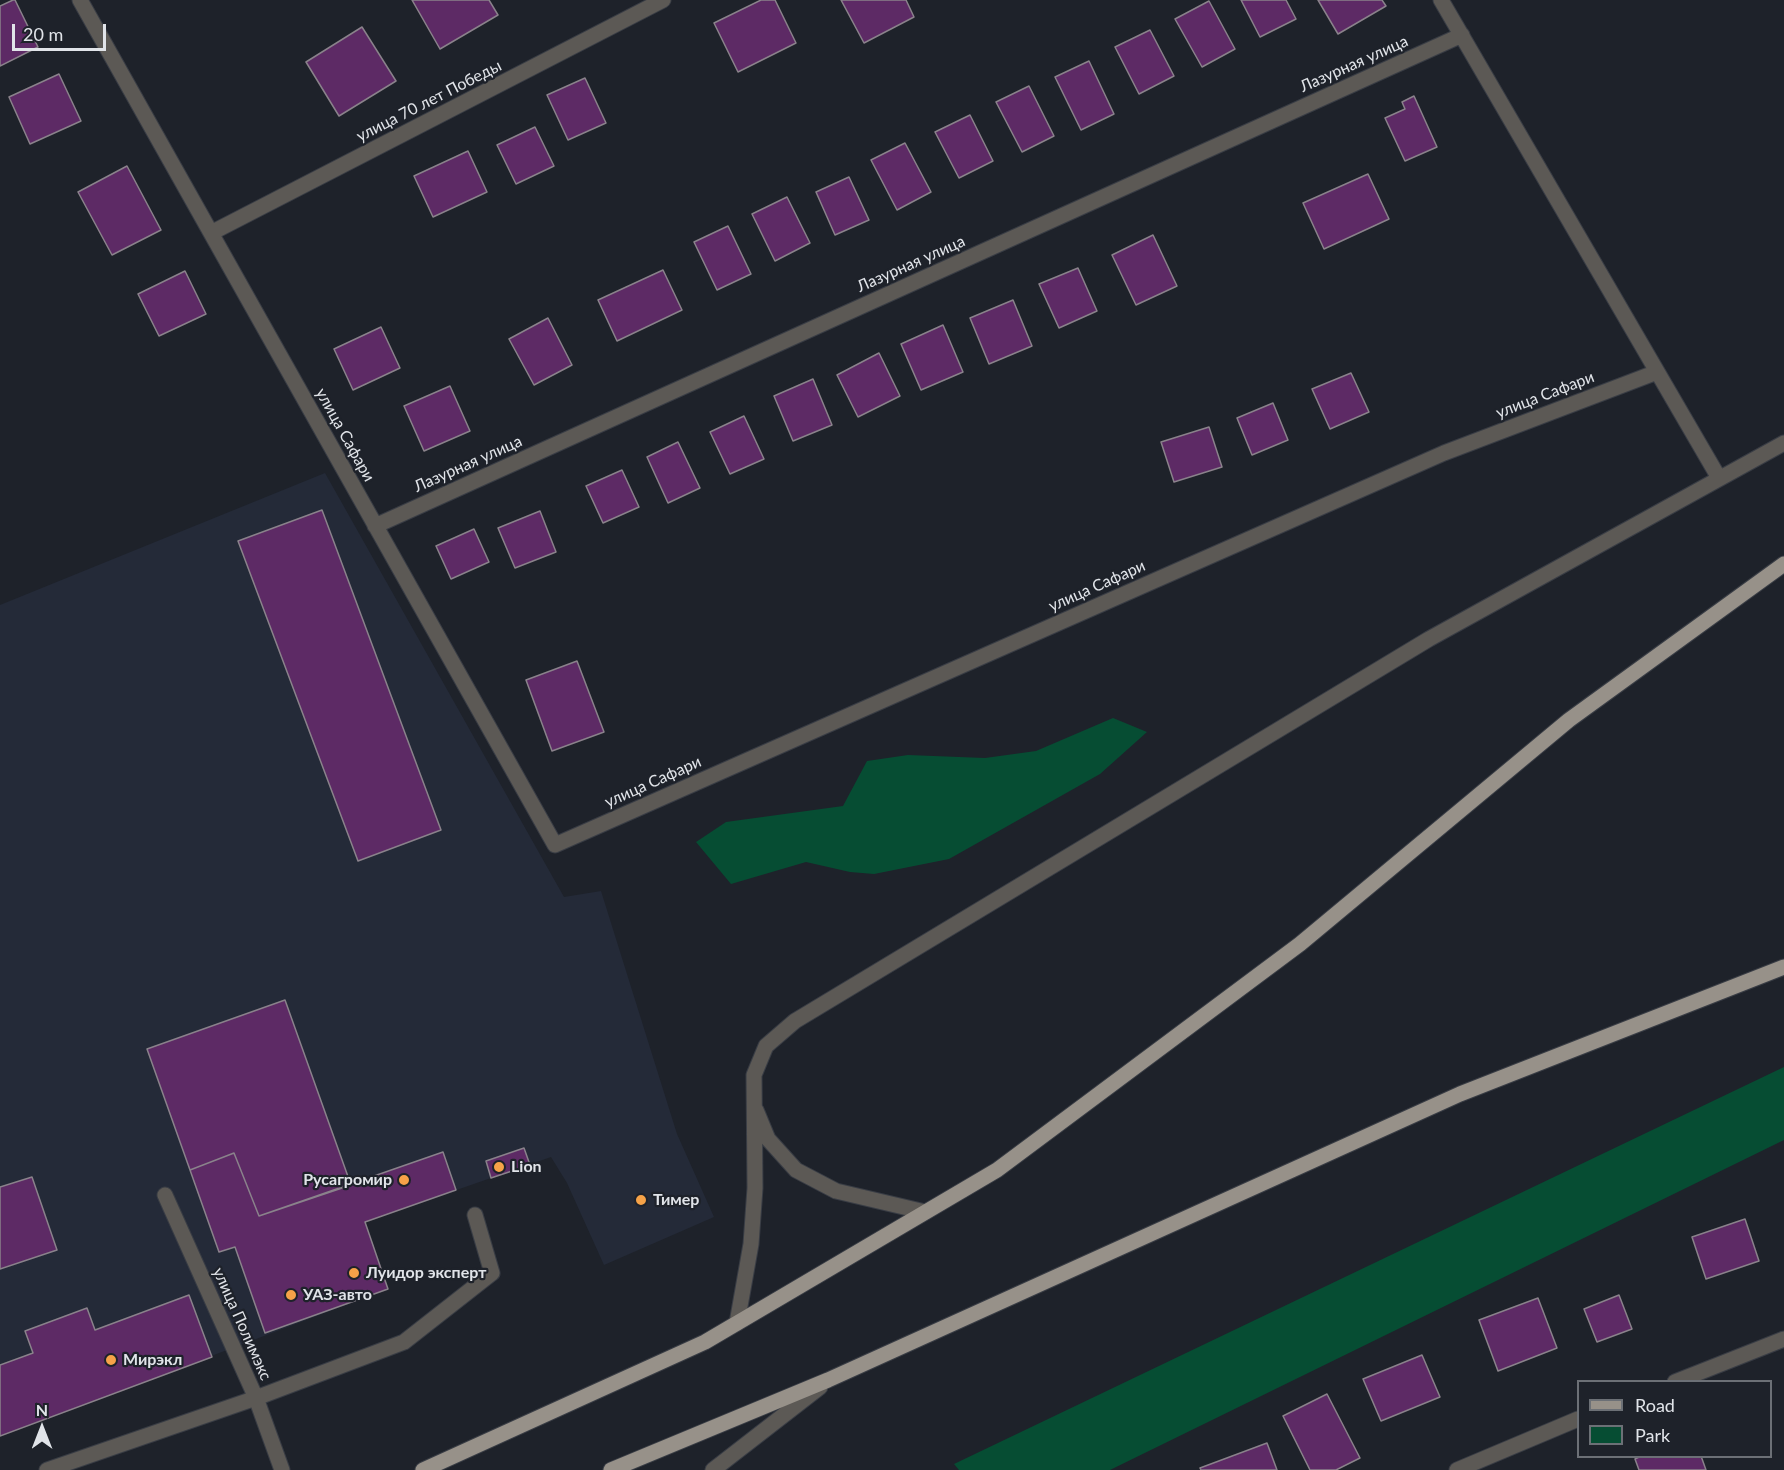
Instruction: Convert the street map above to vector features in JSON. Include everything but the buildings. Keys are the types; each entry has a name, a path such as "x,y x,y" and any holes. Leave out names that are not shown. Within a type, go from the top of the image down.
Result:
{"main road":[{"path":"423,1470 705,1342 997,1170 1300,944 1569,720 1784,564"},
{"path":"610,1470 828,1380 1460,1094 1784,967"}],"street":[{"name":"улица Сафари","path":"80,0 555,845 1444,453 1657,372"},
{"name":"улица 70 лет Победы","path":"211,233 663,0"},
{"path":"1441,0 1719,478"},
{"name":"Лазурная улица","path":"375,526 1462,35"},
{"path":"737,1323 752,1233 755,1188 754,1075 766,1046 795,1021 1429,639 1784,443"},
{"path":"753,1102 768,1139 796,1170 836,1191 925,1212"},
{"name":"улица Полимэкс","path":"165,1195 256,1398 282,1470"},
{"path":"47,1470 256,1398 404,1342 492,1273 475,1215"},
{"path":"1680,1380 1784,1339"},
{"path":"713,1470 828,1380"},
{"path":"1456,1470 1577,1419"}],"shaded area":[{"path":"325,473 564,897 601,891 677,1134 714,1217 604,1265 567,1183 551,1157 365,1222 388,1289 0,1436 0,605"}],"green space":[{"path":"1113,718 1147,732 1100,774 949,859 874,874 850,872 806,862 731,884 696,842 726,822 843,806 867,761 908,755 985,758 1036,751"},
{"path":"1784,1067 1784,1140 1110,1470 959,1470 954,1464"}],"place":[{"name":"Lion","path":"499,1167"},
{"name":"Русагромир","path":"404,1180"},
{"name":"Тимер","path":"641,1200"},
{"name":"Луидор эксперт","path":"354,1273"},
{"name":"УАЗ-авто","path":"291,1295"},
{"name":"Мирэкл","path":"111,1360"}]}
